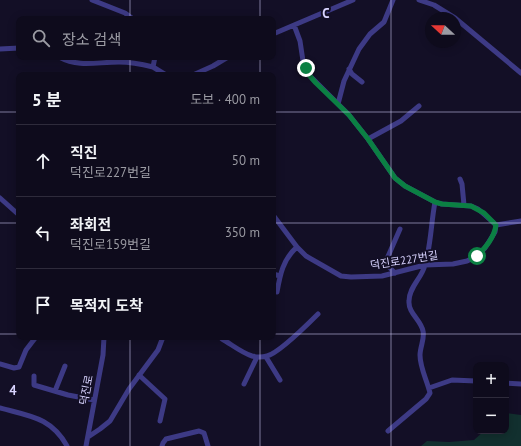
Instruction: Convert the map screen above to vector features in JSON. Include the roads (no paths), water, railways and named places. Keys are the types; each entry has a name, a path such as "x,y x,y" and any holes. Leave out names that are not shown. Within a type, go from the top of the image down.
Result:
{"street":[{"path":"92,0 129,16"},
{"path":"276,33 353,0"},
{"path":"338,104 344,81 364,41 384,22 393,0"},
{"path":"419,0 434,5 445,12"},
{"path":"461,23 521,73"},
{"path":"294,25 300,41 303,61 308,74 338,104 368,139 395,178 405,186 435,202 442,204 464,205 478,209 496,225 521,221"},
{"path":"0,49 16,48"},
{"path":"65,60 71,63 81,64 129,62 153,67 161,72"},
{"path":"153,67 154,60"},
{"path":"200,72 223,60"},
{"path":"350,69 352,74 362,82"},
{"path":"368,139 401,121 419,106"},
{"path":"460,180 463,189 464,205"},
{"path":"0,198 2,204 16,213"},
{"path":"388,431 426,399 430,393 420,353 423,332 422,327 414,316 409,304 409,296 426,265 435,202"},
{"name":"덕진로227번길","path":"276,219 297,247 306,256 346,277 382,276 426,265 453,264 472,258 477,256 489,243 495,232 496,225"},
{"path":"395,273 387,265 386,260 400,229"},
{"path":"277,292 280,276 289,255 297,247"},
{"path":"276,275 280,276"},
{"path":"224,340 249,355 266,357 284,345 318,314"},
{"path":"0,364 14,368 19,367 26,350 34,340"},
{"name":"덕진로","path":"86,446 103,355 104,340"},
{"path":"88,437 110,421 124,395 158,350 162,340"},
{"path":"244,384 257,357"},
{"path":"266,357 280,380"},
{"path":"55,391 65,366"},
{"path":"139,375 165,398 160,421"},
{"path":"34,376 34,385 94,400"},
{"path":"429,388 452,380 473,381"},
{"path":"509,383 521,384"},
{"path":"0,408 47,423 57,431 67,446"},
{"path":"162,446 166,439 199,431 204,433 208,446"}]}
